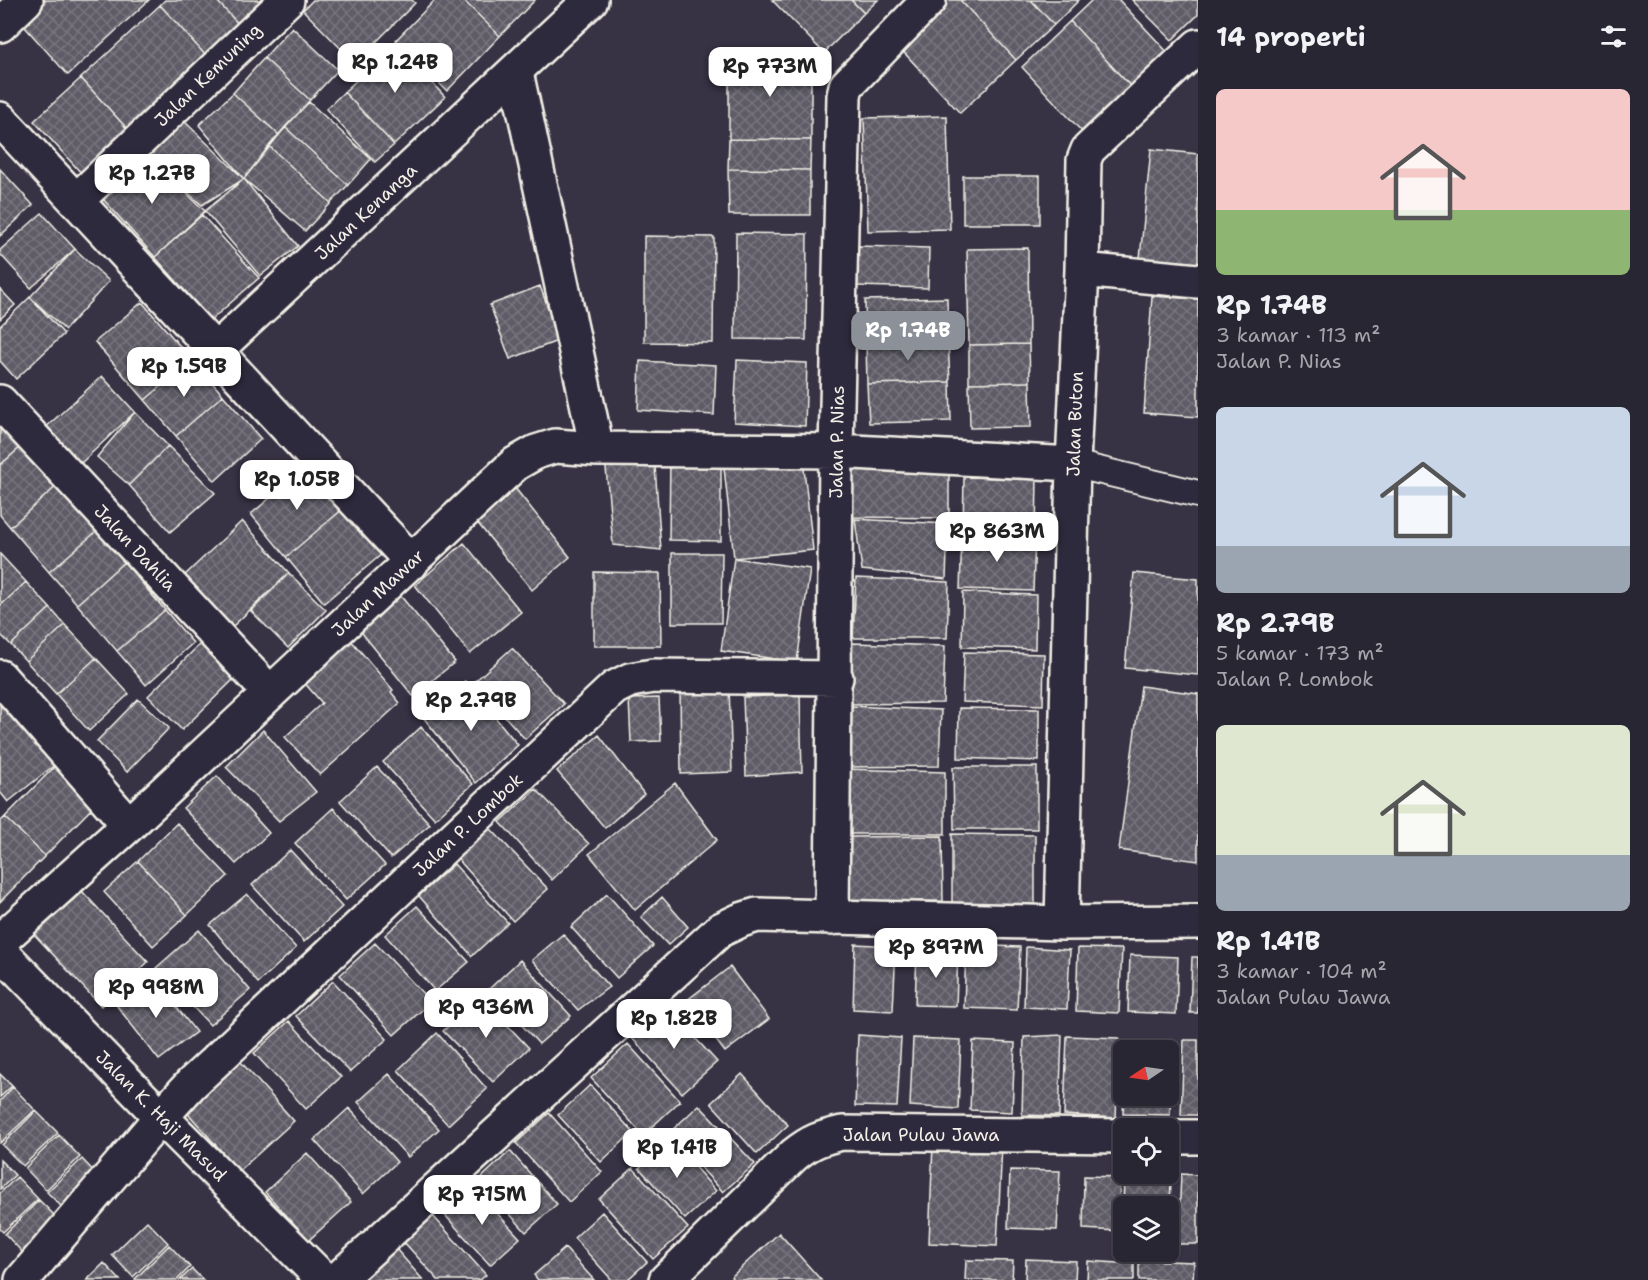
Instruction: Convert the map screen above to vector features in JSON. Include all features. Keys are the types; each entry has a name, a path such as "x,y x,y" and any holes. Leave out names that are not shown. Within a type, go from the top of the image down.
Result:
{"street":[{"path":"0,25 26,0"},
{"name":"Jalan Kemuning","path":"77,200 287,0"},
{"name":"Jalan Kenanga","path":"216,351 591,0"},
{"name":"Jalan P. Nias","path":"832,918 836,678 836,451 844,96 846,86 929,0"},
{"name":"Jalan Buton","path":"1062,923 1073,464 1082,270 1084,160 1088,150 1198,46"},
{"path":"516,72 597,449"},
{"path":"0,119 412,562"},
{"path":"1082,270 1198,281"},
{"name":"Jalan Dahlia","path":"0,402 270,693"},
{"name":"Jalan Mawar","path":"0,941 129,825 515,464 536,452 555,446 597,449 836,451 1073,464"},
{"name":"Jalan P. Lombok","path":"21,1280 191,1084 614,688 630,680 653,676 836,678"},
{"path":"0,677 129,825"},
{"path":"338,1280 720,930 741,920 757,915 1062,923 1198,921"},
{"name":"Jalan K. Haji Masud","path":"0,951 324,1280"},
{"name":"Jalan Pulau Jawa","path":"666,1280 794,1155 807,1144 823,1137 842,1133 1113,1136"},
{"path":"1179,1137 1198,1137"}],"lane":[{"path":"1073,464 1198,494"}],"building":[{"path":"31,0 149,0 68,75 15,16"},
{"path":"165,0 216,0 242,28 209,59 160,5"},
{"path":"216,0 273,0 242,28"},
{"path":"313,0 412,0 415,3 355,63 303,10"},
{"path":"435,0 463,0 500,36 447,91 396,40"},
{"path":"463,0 535,0 500,36"},
{"path":"772,0 851,0 864,13 824,53"},
{"path":"851,0 878,0 864,13"},
{"path":"943,0 960,0 1016,60 960,113 896,44"},
{"path":"960,0 1031,0 1054,25 1016,60"},
{"path":"1031,0 1079,0 1054,25"},
{"path":"1092,0 1119,0 1171,56 1134,90 1070,21"},
{"path":"1132,0 1198,0 1198,15 1172,40"},
{"path":"160,5 209,59 130,132 81,78"},
{"path":"1070,21 1134,90 1086,136 1022,67"},
{"path":"292,27 338,70 310,100 264,58"},
{"path":"396,43 445,97 394,145 344,92"},
{"path":"729,56 811,57 811,140 729,139"},
{"path":"264,58 310,100 279,135 233,93"},
{"path":"81,78 130,132 83,175 34,121"},
{"path":"344,92 394,145 375,162 326,109"},
{"path":"233,93 279,135 244,179 199,125"},
{"path":"309,102 371,159 348,185 285,127"},
{"path":"947,116 950,229 868,231 864,118"},
{"path":"180,117 244,179 202,205 146,155"},
{"path":"285,127 348,185 331,203 269,146"},
{"path":"729,139 811,140 810,170 728,169"},
{"path":"269,146 331,203 305,231 244,179"},
{"path":"1151,149 1198,154 1198,264 1140,258"},
{"path":"143,152 205,211 155,257 101,197"},
{"path":"0,169 33,205 0,236"},
{"path":"728,169 810,170 810,215 729,215"},
{"path":"963,176 1040,176 1040,224 963,224"},
{"path":"244,179 298,246 260,276 205,211"},
{"path":"42,213 75,249 31,288 0,254 0,250"},
{"path":"202,215 259,278 211,320 155,257"},
{"path":"736,233 807,234 806,340 735,339"},
{"path":"644,236 714,237 713,343 644,342"},
{"path":"858,246 929,248 928,288 857,286"},
{"path":"1028,248 1029,344 969,345 967,249"},
{"path":"75,249 109,281 65,330 30,297"},
{"path":"540,286 560,340 510,359 490,305"},
{"path":"0,289 15,305 0,319"},
{"path":"1152,296 1198,299 1198,417 1144,413"},
{"path":"30,297 64,334 16,379 0,361 0,326"},
{"path":"947,298 948,340 866,342 865,300"},
{"path":"142,302 192,360 145,400 95,342"},
{"path":"948,340 950,382 867,384 866,342"},
{"path":"1029,344 1030,382 969,383 969,345"},
{"path":"192,360 223,395 176,436 145,400"},
{"path":"737,360 807,363 805,426 734,422"},
{"path":"640,361 716,365 714,415 638,410"},
{"path":"102,376 135,412 79,465 45,428"},
{"path":"950,382 951,421 869,423 867,384"},
{"path":"1030,382 1031,427 970,428 969,383"},
{"path":"223,395 261,439 215,481 176,436"},
{"path":"135,412 168,446 129,485 97,457"},
{"path":"0,418 23,445 0,465"},
{"path":"23,445 58,485 10,527 0,515 0,465"},
{"path":"168,446 215,493 170,532 129,485"},
{"path":"654,452 661,550 613,545 605,457"},
{"path":"670,455 721,455 721,541 669,540"},
{"path":"848,458 949,458 949,518 848,517"},
{"path":"803,460 813,550 734,558 724,468"},
{"path":"308,466 344,508 286,557 251,514"},
{"path":"964,477 1037,479 1036,533 963,530"},
{"path":"58,485 97,531 49,572 10,527"},
{"path":"515,488 570,557 532,590 476,521"},
{"path":"344,508 382,554 324,603 286,557"},
{"path":"855,519 948,524 946,579 862,570"},
{"path":"242,521 289,573 232,627 185,575"},
{"path":"97,531 124,562 77,604 49,572"},
{"path":"962,535 1035,538 1033,591 960,589"},
{"path":"464,543 521,612 470,654 415,585"},
{"path":"672,553 722,553 721,623 672,623"},
{"path":"0,554 26,582 0,606"},
{"path":"734,558 810,569 797,662 721,651"},
{"path":"124,562 165,610 117,651 77,604"},
{"path":"594,572 660,573 661,646 594,646"},
{"path":"289,573 326,610 288,648 251,611"},
{"path":"1134,573 1198,579 1198,675 1125,668"},
{"path":"856,578 949,582 947,638 853,638"},
{"path":"26,582 50,608 11,645 0,634 0,606"},
{"path":"963,592 1036,595 1035,649 962,647"},
{"path":"399,594 455,662 413,696 358,628"},
{"path":"50,608 65,625 26,661 11,645"},
{"path":"165,610 193,643 146,685 117,651"},
{"path":"65,625 96,658 56,694 26,661"},
{"path":"350,639 393,690 391,692 400,703 320,775 285,737 322,703 302,680"},
{"path":"852,643 945,646 943,703 849,704"},
{"path":"200,644 235,678 182,730 148,696"},
{"path":"512,648 564,704 525,739 474,682"},
{"path":"964,652 1044,654 1043,705 962,702"},
{"path":"96,658 129,694 89,731 56,694"},
{"path":"465,681 518,745 476,783 423,717"},
{"path":"0,684 61,760 8,802 0,792"},
{"path":"1141,686 1198,694 1198,861 1119,850"},
{"path":"729,687 732,772 681,774 680,688"},
{"path":"800,695 802,772 746,776 743,697"},
{"path":"659,698 661,741 631,742 629,699"},
{"path":"138,699 169,728 127,772 97,741"},
{"path":"849,706 941,710 939,766 846,767"},
{"path":"959,708 1039,709 1039,761 958,758"},
{"path":"421,727 473,784 435,819 383,762"},
{"path":"263,730 316,792 279,821 226,767"},
{"path":"599,735 644,794 605,828 557,771"},
{"path":"61,760 100,800 45,856 5,817"},
{"path":"377,767 430,824 391,858 340,801"},
{"path":"953,767 1037,767 1037,829 954,829"},
{"path":"844,769 945,772 945,834 843,834"},
{"path":"217,776 269,833 236,864 183,808"},
{"path":"675,783 717,840 635,910 589,854"},
{"path":"536,789 589,844 552,880 500,822"},
{"path":"333,808 385,865 346,900 295,843"},
{"path":"5,817 45,856 0,902 0,822"},
{"path":"177,823 228,876 187,915 138,861"},
{"path":"489,827 548,889 513,921 456,857"},
{"path":"952,834 1035,835 1035,904 952,904"},
{"path":"942,836 943,901 843,902 849,837"},
{"path":"290,850 342,907 304,942 252,885"},
{"path":"138,861 187,915 153,946 104,892"},
{"path":"454,864 508,923 472,956 419,896"},
{"path":"80,889 148,962 101,1006 32,932"},
{"path":"247,894 296,948 258,983 210,925"},
{"path":"607,894 653,946 617,978 571,927"},
{"path":"662,897 688,927 668,945 641,917"},
{"path":"417,906 469,962 435,991 385,935"},
{"path":"199,930 250,990 210,1025 156,968"},
{"path":"563,934 609,987 578,1010 532,960"},
{"path":"375,943 431,1002 394,1035 340,975"},
{"path":"855,944 896,946 893,1011 853,1009"},
{"path":"966,945 1020,947 1017,1010 964,1008"},
{"path":"1026,947 1070,950 1067,1009 1024,1007"},
{"path":"1078,948 1122,949 1119,1013 1076,1011"},
{"path":"917,951 958,953 956,1006 915,1005"},
{"path":"1130,955 1178,957 1176,1014 1128,1012"},
{"path":"1192,957 1198,957 1198,1013 1190,1013"},
{"path":"520,960 571,1016 539,1044 489,989"},
{"path":"730,967 769,1019 725,1052 686,1001"},
{"path":"153,977 196,1032 159,1060 117,1006"},
{"path":"333,981 387,1039 350,1072 296,1016"},
{"path":"480,996 529,1048 493,1082 443,1031"},
{"path":"667,1007 717,1062 682,1093 632,1038"},
{"path":"289,1021 341,1077 306,1109 254,1053"},
{"path":"437,1033 487,1089 448,1125 398,1070"},
{"path":"858,1035 901,1038 897,1107 855,1106"},
{"path":"1062,1035 1059,1116 1022,1115 1024,1037"},
{"path":"1067,1036 1119,1038 1119,1040 1113,1040 1113,1106 1116,1106 1116,1118 1064,1115"},
{"path":"913,1038 961,1040 958,1109 910,1106"},
{"path":"1184,1040 1198,1040 1198,1115 1181,1115"},
{"path":"973,1041 1015,1043 1012,1112 970,1110"},
{"path":"628,1044 680,1101 643,1135 591,1078"},
{"path":"240,1061 294,1121 239,1171 185,1110"},
{"path":"0,1074 12,1086 0,1097"},
{"path":"389,1074 439,1129 408,1157 358,1102"},
{"path":"742,1074 788,1125 757,1154 711,1103"},
{"path":"590,1085 633,1132 601,1162 558,1115"},
{"path":"13,1087 35,1110 0,1143 0,1101"},
{"path":"699,1105 755,1164 723,1192 669,1133"},
{"path":"1123,1106 1170,1106 1170,1115 1123,1114"},
{"path":"349,1108 397,1162 363,1194 314,1140"},
{"path":"36,1111 58,1133 23,1166 2,1145"},
{"path":"549,1113 602,1172 569,1202 516,1143"},
{"path":"59,1135 80,1157 46,1190 25,1168"},
{"path":"670,1139 716,1191 685,1219 639,1168"},
{"path":"933,1143 1002,1145 997,1246 929,1243"},
{"path":"510,1151 557,1204 526,1232 479,1180"},
{"path":"307,1153 351,1202 309,1240 265,1192"},
{"path":"82,1159 103,1181 69,1214 47,1192"},
{"path":"0,1160 15,1175 0,1189"},
{"path":"633,1168 688,1228 653,1259 599,1199"},
{"path":"1010,1170 1060,1171 1057,1230 1008,1228"},
{"path":"1181,1174 1198,1175 1198,1244 1179,1244"},
{"path":"1084,1176 1113,1177 1113,1184 1120,1184 1119,1196 1113,1196 1113,1231 1083,1229"},
{"path":"17,1177 38,1199 3,1232 0,1229 0,1193"},
{"path":"1124,1184 1171,1184 1170,1196 1123,1196"},
{"path":"473,1187 520,1238 490,1265 444,1214"},
{"path":"39,1200 61,1222 26,1256 5,1234"},
{"path":"602,1212 647,1262 627,1280 612,1280 574,1238"},
{"path":"433,1216 486,1275 480,1280 438,1280 404,1242"},
{"path":"147,1221 168,1243 133,1277 112,1255"},
{"path":"779,1233 821,1280 734,1280 731,1277"},
{"path":"169,1245 190,1267 177,1280 136,1280 135,1279"},
{"path":"565,1248 594,1280 538,1280 534,1275"},
{"path":"396,1249 423,1280 362,1280"},
{"path":"1026,1259 1076,1261 1075,1280 1025,1280"},
{"path":"966,1260 1013,1261 1012,1280 965,1280"},
{"path":"1088,1261 1134,1264 1134,1280 1087,1280"},
{"path":"1139,1262 1194,1262 1193,1280 1139,1280"},
{"path":"104,1263 120,1280 87,1280"},
{"path":"192,1269 203,1280 180,1280"}]}
